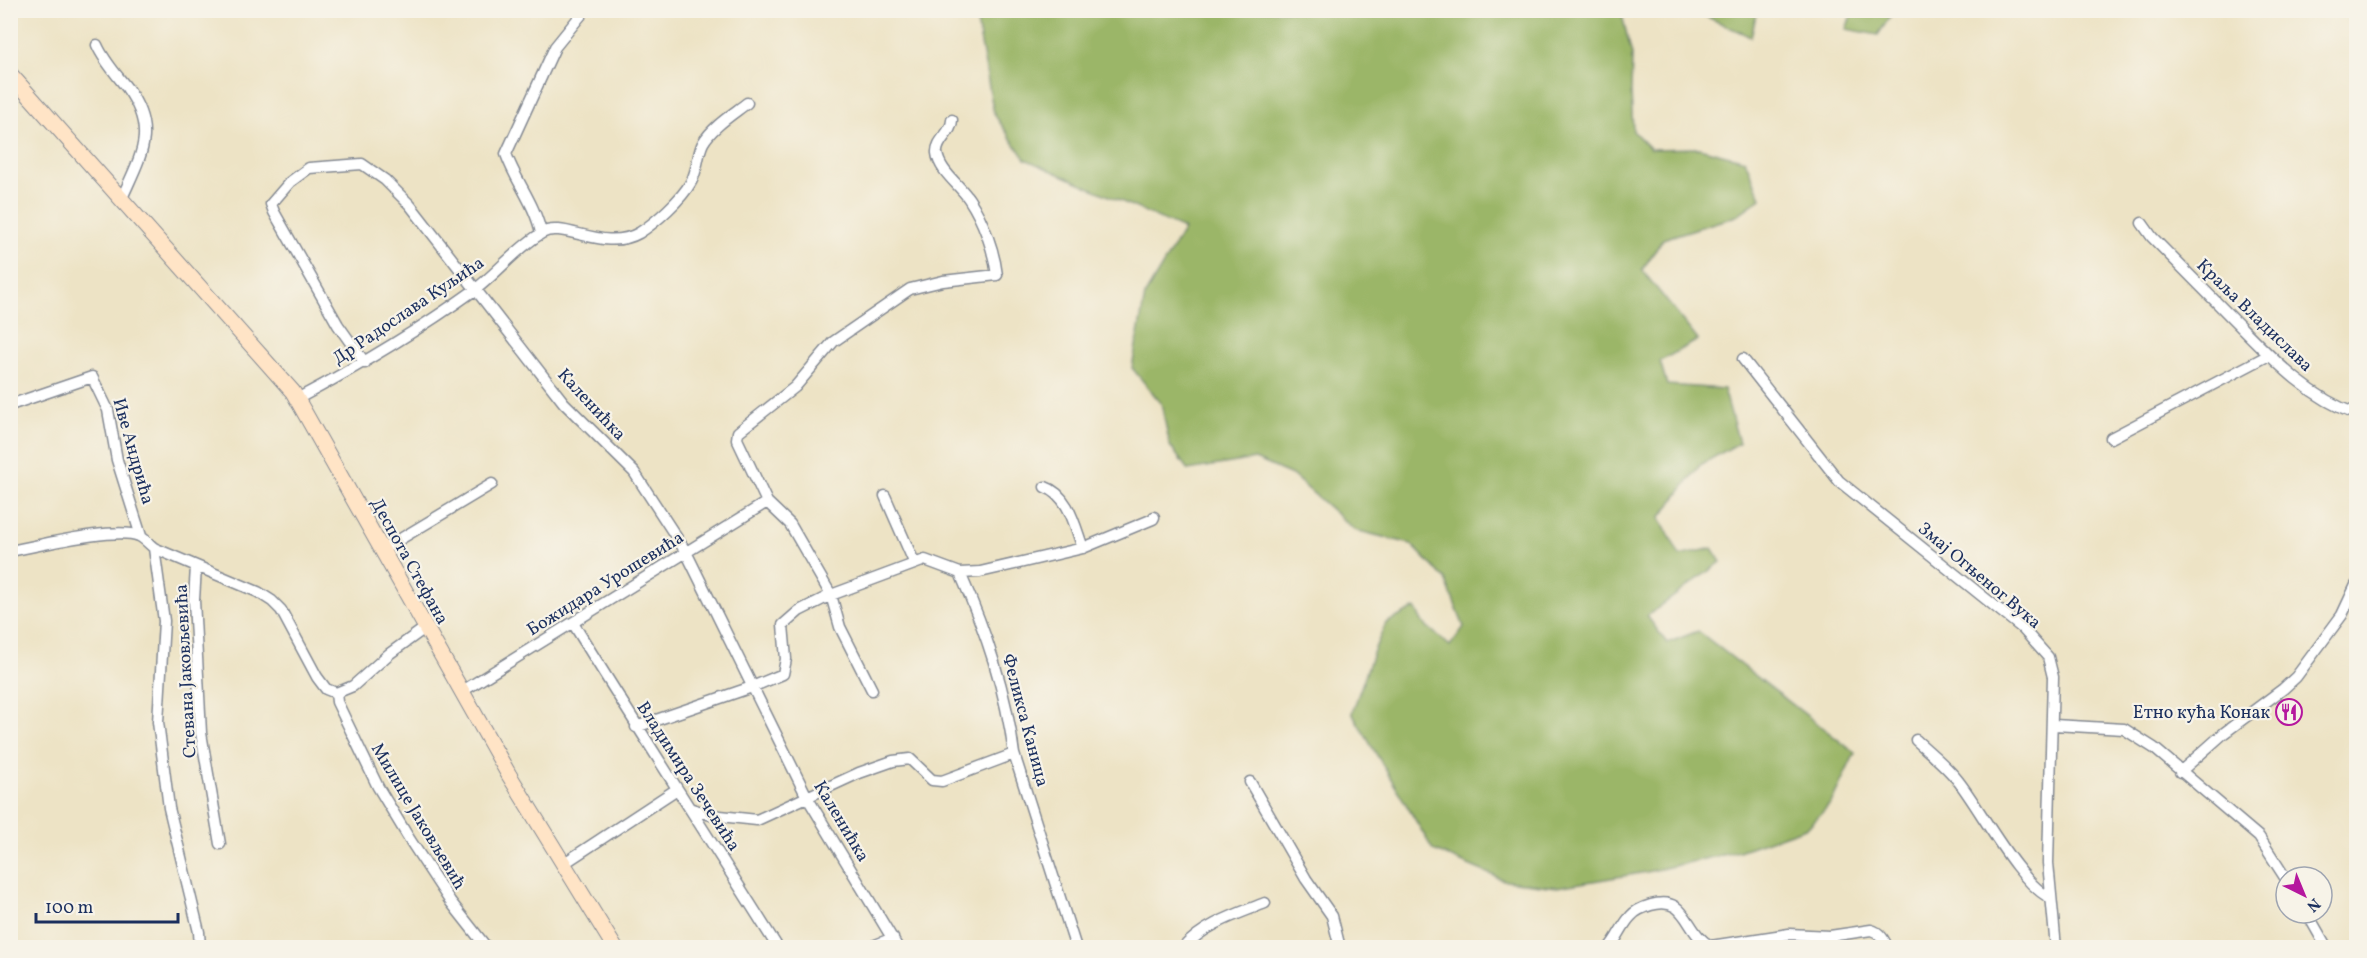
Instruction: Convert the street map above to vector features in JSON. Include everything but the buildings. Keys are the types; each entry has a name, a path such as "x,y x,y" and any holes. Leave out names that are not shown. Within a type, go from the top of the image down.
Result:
{"main road":[{"name":"Деспота Стефана","path":"10,74 272,366 297,399 461,692 615,948"}],"street":[{"path":"585,10 555,47 506,154 512,172 537,213 541,233 557,229 599,240 612,240 638,234 662,215 691,183 704,143 747,103"},
{"path":"97,45 140,107 145,129 144,144 122,198"},
{"path":"872,690 840,627 831,595 790,524 767,502 737,439 738,432 790,392 833,342 910,289 943,281 997,275 989,244 971,202 945,170 937,155 938,147 952,126 952,120"},
{"name":"Каленићка","path":"365,363 338,325 274,212 272,204 276,197 290,182 309,168 362,164 377,174 410,205 477,288 564,403 634,472 686,552 807,797 895,943"},
{"name":"Краља Владислава","path":"2142,223 2152,237 2269,355 2324,400 2356,414"},
{"name":"Др Радослава Куљића","path":"297,399 365,363 477,288 541,233"},
{"path":"2111,438 2269,355"},
{"name":"Змај Огњеног Вука","path":"1743,358 1839,481 2022,628 2044,651 2052,665 2054,725 2048,863 2056,948"},
{"name":"Иве Андрића","path":"10,405 92,377 108,410 117,460 141,536"},
{"path":"382,550 492,484"},
{"path":"1045,487 1059,494 1083,548"},
{"path":"885,496 914,562"},
{"name":"Божидара Урошевића","path":"461,692 767,502"},
{"path":"636,726 752,687 783,674 786,659 783,625 799,611 831,595 914,562 925,560 960,573 980,572 1083,548 1154,517"},
{"path":"10,551 121,533 141,536"},
{"name":"Стевана Јаковљевића","path":"141,536 153,548 258,592 272,601 280,610 317,677 326,689 336,693"},
{"path":"153,548 164,621 158,722 169,808 199,932 200,948"},
{"name":"Стевана Јаковљевића","path":"196,567 194,600 201,733 220,844"},
{"name":"Феликса Каница","path":"960,573 980,617 1000,677 1014,754 1076,948"},
{"path":"2180,772 2224,734 2283,690 2296,677 2342,615 2356,585"},
{"name":"Владимира Зечевића","path":"573,623 778,948"},
{"path":"336,693 353,686 388,654 425,628"},
{"name":"Милице Јаковљевић","path":"336,693 337,702 378,787 450,901 487,948"},
{"path":"2054,725 2124,729 2154,748 2239,819 2259,837 2277,865"},
{"path":"1916,740 1957,779 2015,864 2042,892 2051,898"},
{"path":"692,809 717,816 757,820 860,773 893,761 910,759 932,780 942,780 1014,754"},
{"path":"1250,782 1306,879 1332,916 1340,948"},
{"path":"563,864 677,789"},
{"path":"1609,948 1633,913 1661,902 1672,903 1679,909 1701,941 1712,946 1789,934 1830,936 1871,930 1876,931 1888,948"},
{"path":"1183,948 1201,930 1264,903"},
{"path":"2314,925 2327,948"},
{"path":"868,948 895,943"}],"green space":[{"path":"985,10 1621,11 1632,55 1633,131 1651,149 1699,148 1745,160 1761,198 1736,216 1663,239 1642,270 1698,340 1660,361 1667,385 1724,389 1739,443 1700,465 1660,518 1680,556 1712,548 1721,562 1647,616 1667,643 1698,631 1855,753 1831,803 1808,827 1739,851 1647,872 1557,887 1506,881 1433,850 1352,713 1386,623 1415,608 1423,623 1450,646 1464,627 1445,579 1411,544 1355,530 1292,475 1255,459 1188,470 1170,446 1161,403 1132,368 1145,295 1184,229 1025,159 994,114 977,22"},
{"path":"1757,10 1751,37 1694,11"},
{"path":"1853,10 1894,11 1878,35 1846,29"}],"place":[{"name":"Етно кућа Конак","path":"2289,712"}]}
